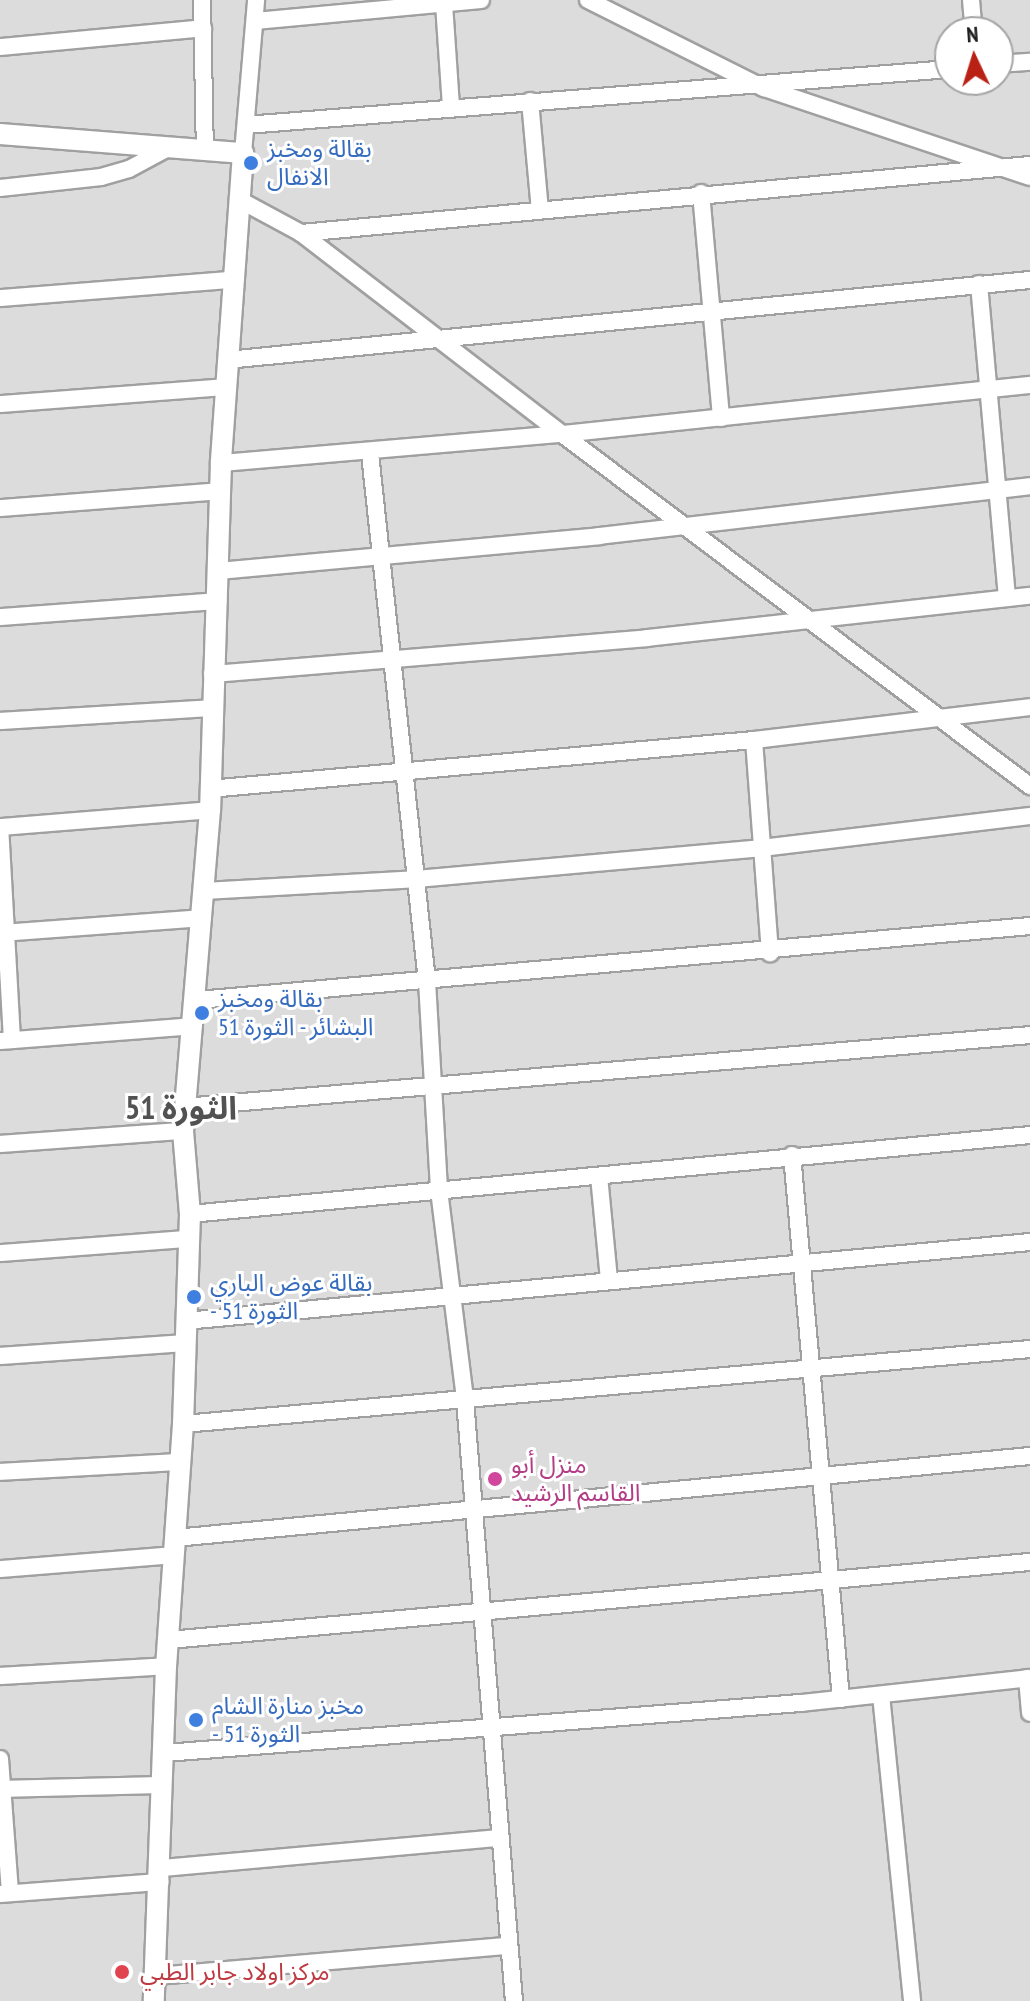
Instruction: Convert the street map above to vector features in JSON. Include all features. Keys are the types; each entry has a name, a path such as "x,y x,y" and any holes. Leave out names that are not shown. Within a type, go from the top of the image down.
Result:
{"street":[{"path":"202,0 205,150"},
{"path":"146,2001 154,2001 156,1976 162,1875 166,1666 183,1424 190,1214 184,1107 198,1000 210,810 212,674 218,601 230,280 256,0"},
{"path":"255,21 481,0"},
{"path":"588,0 764,88 1030,177"},
{"path":"444,4 451,108"},
{"path":"0,47 203,28"},
{"path":"246,125 530,101 764,88 934,71"},
{"path":"530,101 540,210"},
{"path":"0,134 243,153"},
{"path":"0,188 101,177 129,169 170,147"},
{"path":"301,233 701,193 1030,165"},
{"path":"701,193 721,418"},
{"path":"238,199 301,233 682,526 1030,786"},
{"path":"0,298 230,280"},
{"path":"227,360 1030,280"},
{"path":"979,284 1007,598"},
{"path":"221,463 370,454 1030,385"},
{"path":"0,404 226,387"},
{"path":"370,454 427,981 439,1190 465,1400 514,2001"},
{"path":"218,571 682,526 1030,486"},
{"path":"0,508 220,491"},
{"path":"212,674 392,660 1030,596"},
{"path":"0,617 218,601"},
{"path":"209,789 754,740 1030,707"},
{"path":"0,721 211,708"},
{"path":"754,740 770,953"},
{"path":"193,1026 6,1040 0,827 210,810"},
{"path":"203,891 416,879 761,848 1030,816"},
{"path":"3,933 202,918"},
{"path":"198,1000 770,953 1030,926"},
{"path":"184,1107 1030,1035"},
{"path":"0,1144 183,1131"},
{"path":"190,1214 1030,1135"},
{"path":"792,1155 841,1699"},
{"path":"599,1176 609,1280"},
{"path":"0,1253 187,1239"},
{"path":"185,1321 1030,1242"},
{"path":"0,1356 185,1343"},
{"path":"183,1424 1030,1349"},
{"path":"0,1569 473,1506 1030,1456"},
{"path":"0,1472 179,1462"},
{"path":"169,1640 1030,1562"},
{"path":"0,1676 166,1666"},
{"path":"165,1753 841,1699 1028,1678 1030,1713"},
{"path":"881,1695 912,2001"},
{"path":"0,1759 5,1893 500,1838"},
{"path":"1,1789 163,1785"},
{"path":"156,1976 509,1946"}],"shaded area":[{"path":"0,0 1030,0 1030,2001 0,2001"}],"place":[{"name":"بقالة ومخبز الانفال","path":"251,163"},
{"name":"بقالة ومخبز البشائر - الثورة 51","path":"202,1013"},
{"name":"بقالة عوض الباري - الثورة 51","path":"194,1297"},
{"name":"منزل أبو القاسم الرشيد","path":"495,1479"},
{"name":"مخبز منارة الشام - الثورة 51","path":"196,1720"},
{"name":"مركز اولاد جابر الطبي","path":"122,1972"}],"district":[{"name":"الثورة 51","path":"181,1107"}]}
